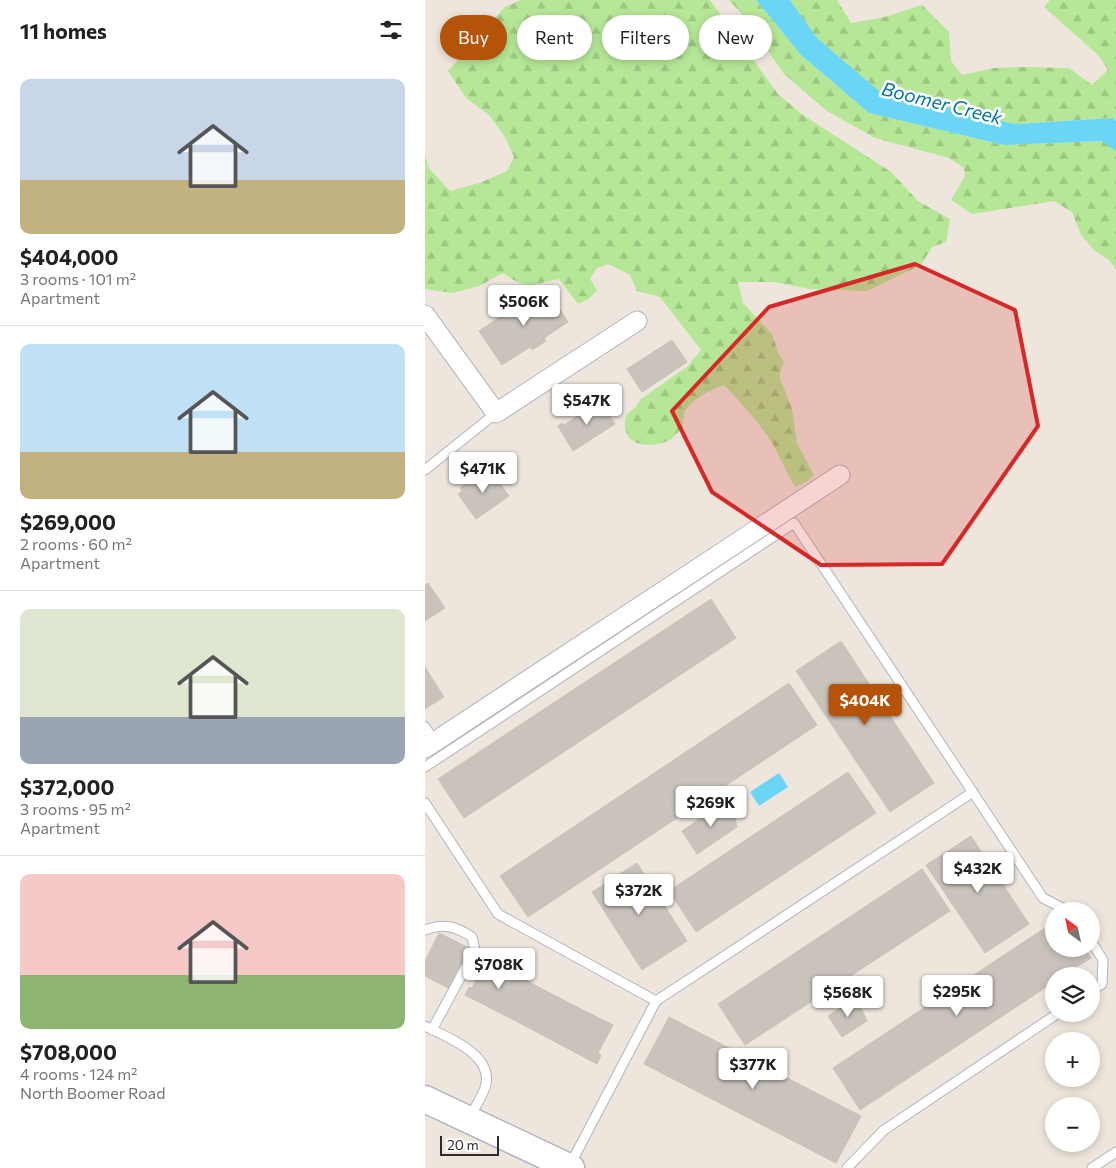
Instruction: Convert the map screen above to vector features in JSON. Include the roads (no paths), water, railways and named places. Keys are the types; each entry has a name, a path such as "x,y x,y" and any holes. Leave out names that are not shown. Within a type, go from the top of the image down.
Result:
{"main road":[{"path":"425,1099 570,1168"}],"street":[{"path":"425,315 496,413 637,321"},
{"path":"432,743 840,475"}],"lane":[{"path":"425,470 496,413"},
{"path":"425,767 432,743 794,523 1043,898 1051,902"},
{"path":"570,1168 656,1001 973,792"},
{"path":"425,803 498,914 656,1001"},
{"path":"425,930 438,926 459,928 473,937 475,950 428,1028 471,1051 480,1059 487,1074 486,1086 469,1119"},
{"path":"1100,955 1103,960 1100,985"},
{"path":"847,1168 884,1130 1045,1022"},
{"path":"1093,1168 1116,1152"}],"water":[{"name":"Boomer Creek","path":"756,0 790,0 817,38 879,91 1014,124 1113,118 1116,121 1116,151 1102,141 1004,145 869,113 801,55 772,20 772,15 768,15"},
{"path":"779,773 788,787 759,806 750,792"}]}
